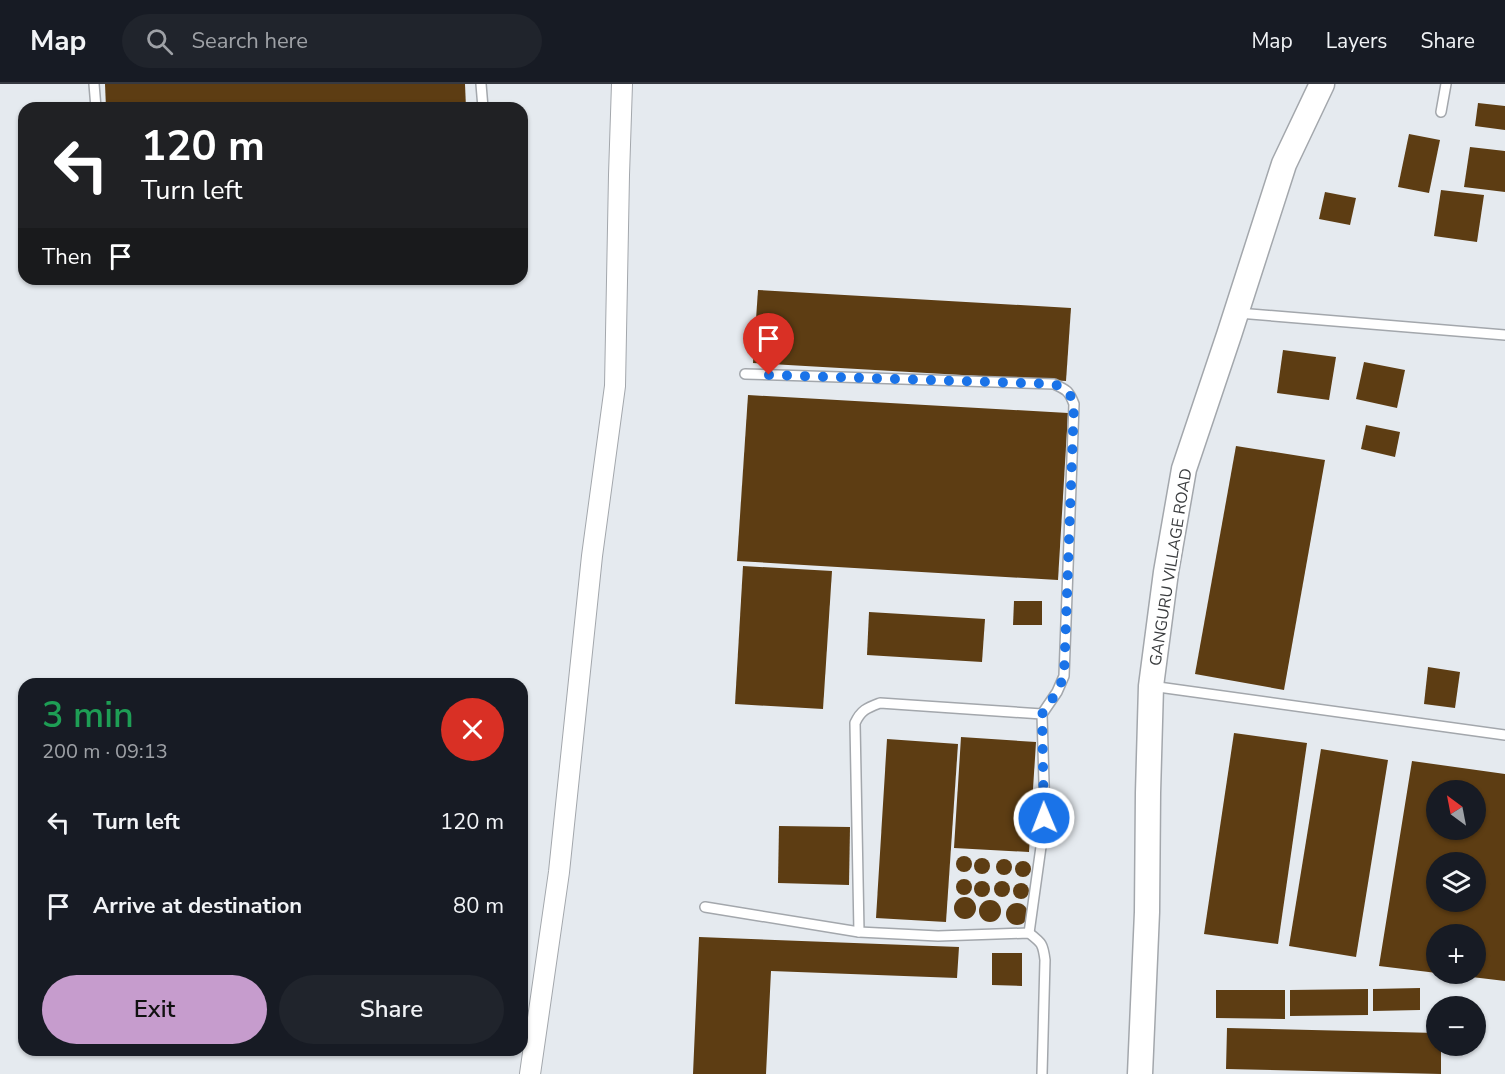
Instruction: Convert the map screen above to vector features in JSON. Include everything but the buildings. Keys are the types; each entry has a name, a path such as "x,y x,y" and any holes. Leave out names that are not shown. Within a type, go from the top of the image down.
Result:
{"street":[{"path":"530,1074 560,872 592,556 615,386 622,84"},
{"name":"GANGURU VILLAGE ROAD","path":"1140,1074 1147,912 1151,686 1166,572 1184,469 1284,164 1322,84"}],"lane":[{"path":"94,84 96,102"},
{"path":"481,84 482,102"},
{"path":"1441,112 1446,84"},
{"path":"1236,313 1505,335"},
{"path":"745,374 1054,384 1070,393 1074,404 1064,676 1057,692 1042,714 1044,818 1029,933"},
{"path":"1151,686 1505,735"},
{"path":"860,932 855,723 859,714 880,703 1042,714"},
{"path":"705,908 860,932 938,936 1029,933 1040,941 1045,960 1042,1074"}],"route":[{"path":"769,375 1054,384 1070,393 1074,404 1064,676 1057,692 1042,714 1044,818"}]}
